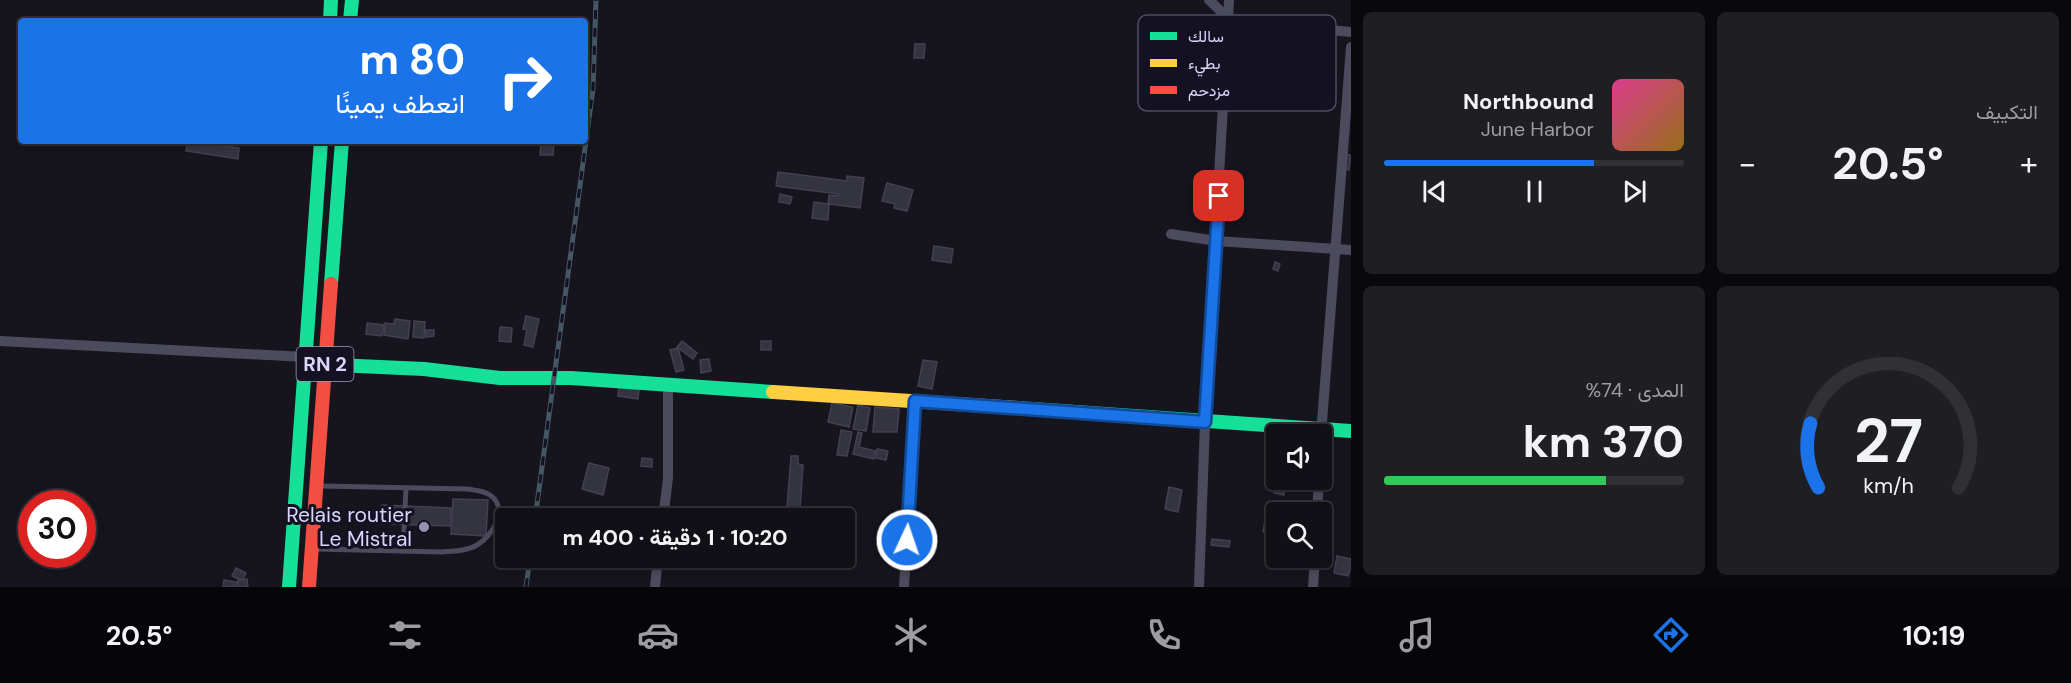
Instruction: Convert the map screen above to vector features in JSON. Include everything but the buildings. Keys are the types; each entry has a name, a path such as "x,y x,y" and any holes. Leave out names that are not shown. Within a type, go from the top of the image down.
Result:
{"main road":[{"path":"330,18 331,0"},
{"path":"350,18 352,0"},
{"name":"RN 2","path":"289,587 321,144"},
{"name":"RN 2","path":"309,587 342,144"},
{"path":"336,365 424,369 500,378 571,378 915,401 1266,427"},
{"path":"1332,432 1351,431"}],"street":[{"path":"1209,0 1225,15"},
{"path":"1228,15 1229,0"},
{"path":"1336,31 1351,32"},
{"path":"1323,424 1351,47"},
{"path":"1198,587 1205,422 1223,111"},
{"path":"1171,234 1217,241 1351,250"},
{"path":"0,341 306,357"},
{"path":"664,508 668,478 668,385"},
{"path":"904,587 915,401"},
{"path":"655,587 657,568"},
{"path":"1313,587 1314,568"}],"lane":[{"path":"312,549 460,551 476,546 495,527 498,512 496,502 489,494 467,489 317,486"},
{"path":"403,551 406,488"}],"railway":[{"path":"588,126 593,89 596,0"},
{"path":"536,508 586,144"},
{"path":"526,587 529,568"}],"traffic: fast":[{"path":"330,18 331,0"},
{"path":"350,18 352,0"},
{"path":"289,587 321,144"},
{"path":"331,284 342,144"},
{"path":"336,365 424,369 500,378 571,378 773,392"},
{"path":"1018,408 1351,431"}],"traffic: slow":[{"path":"773,392 1018,408"}],"traffic: jam":[{"path":"309,587 331,284"}],"place":[{"name":"Relais routier Le Mistral","path":"424,527"}],"route":[{"path":"907,540 915,401 1205,422 1219,196"}]}
